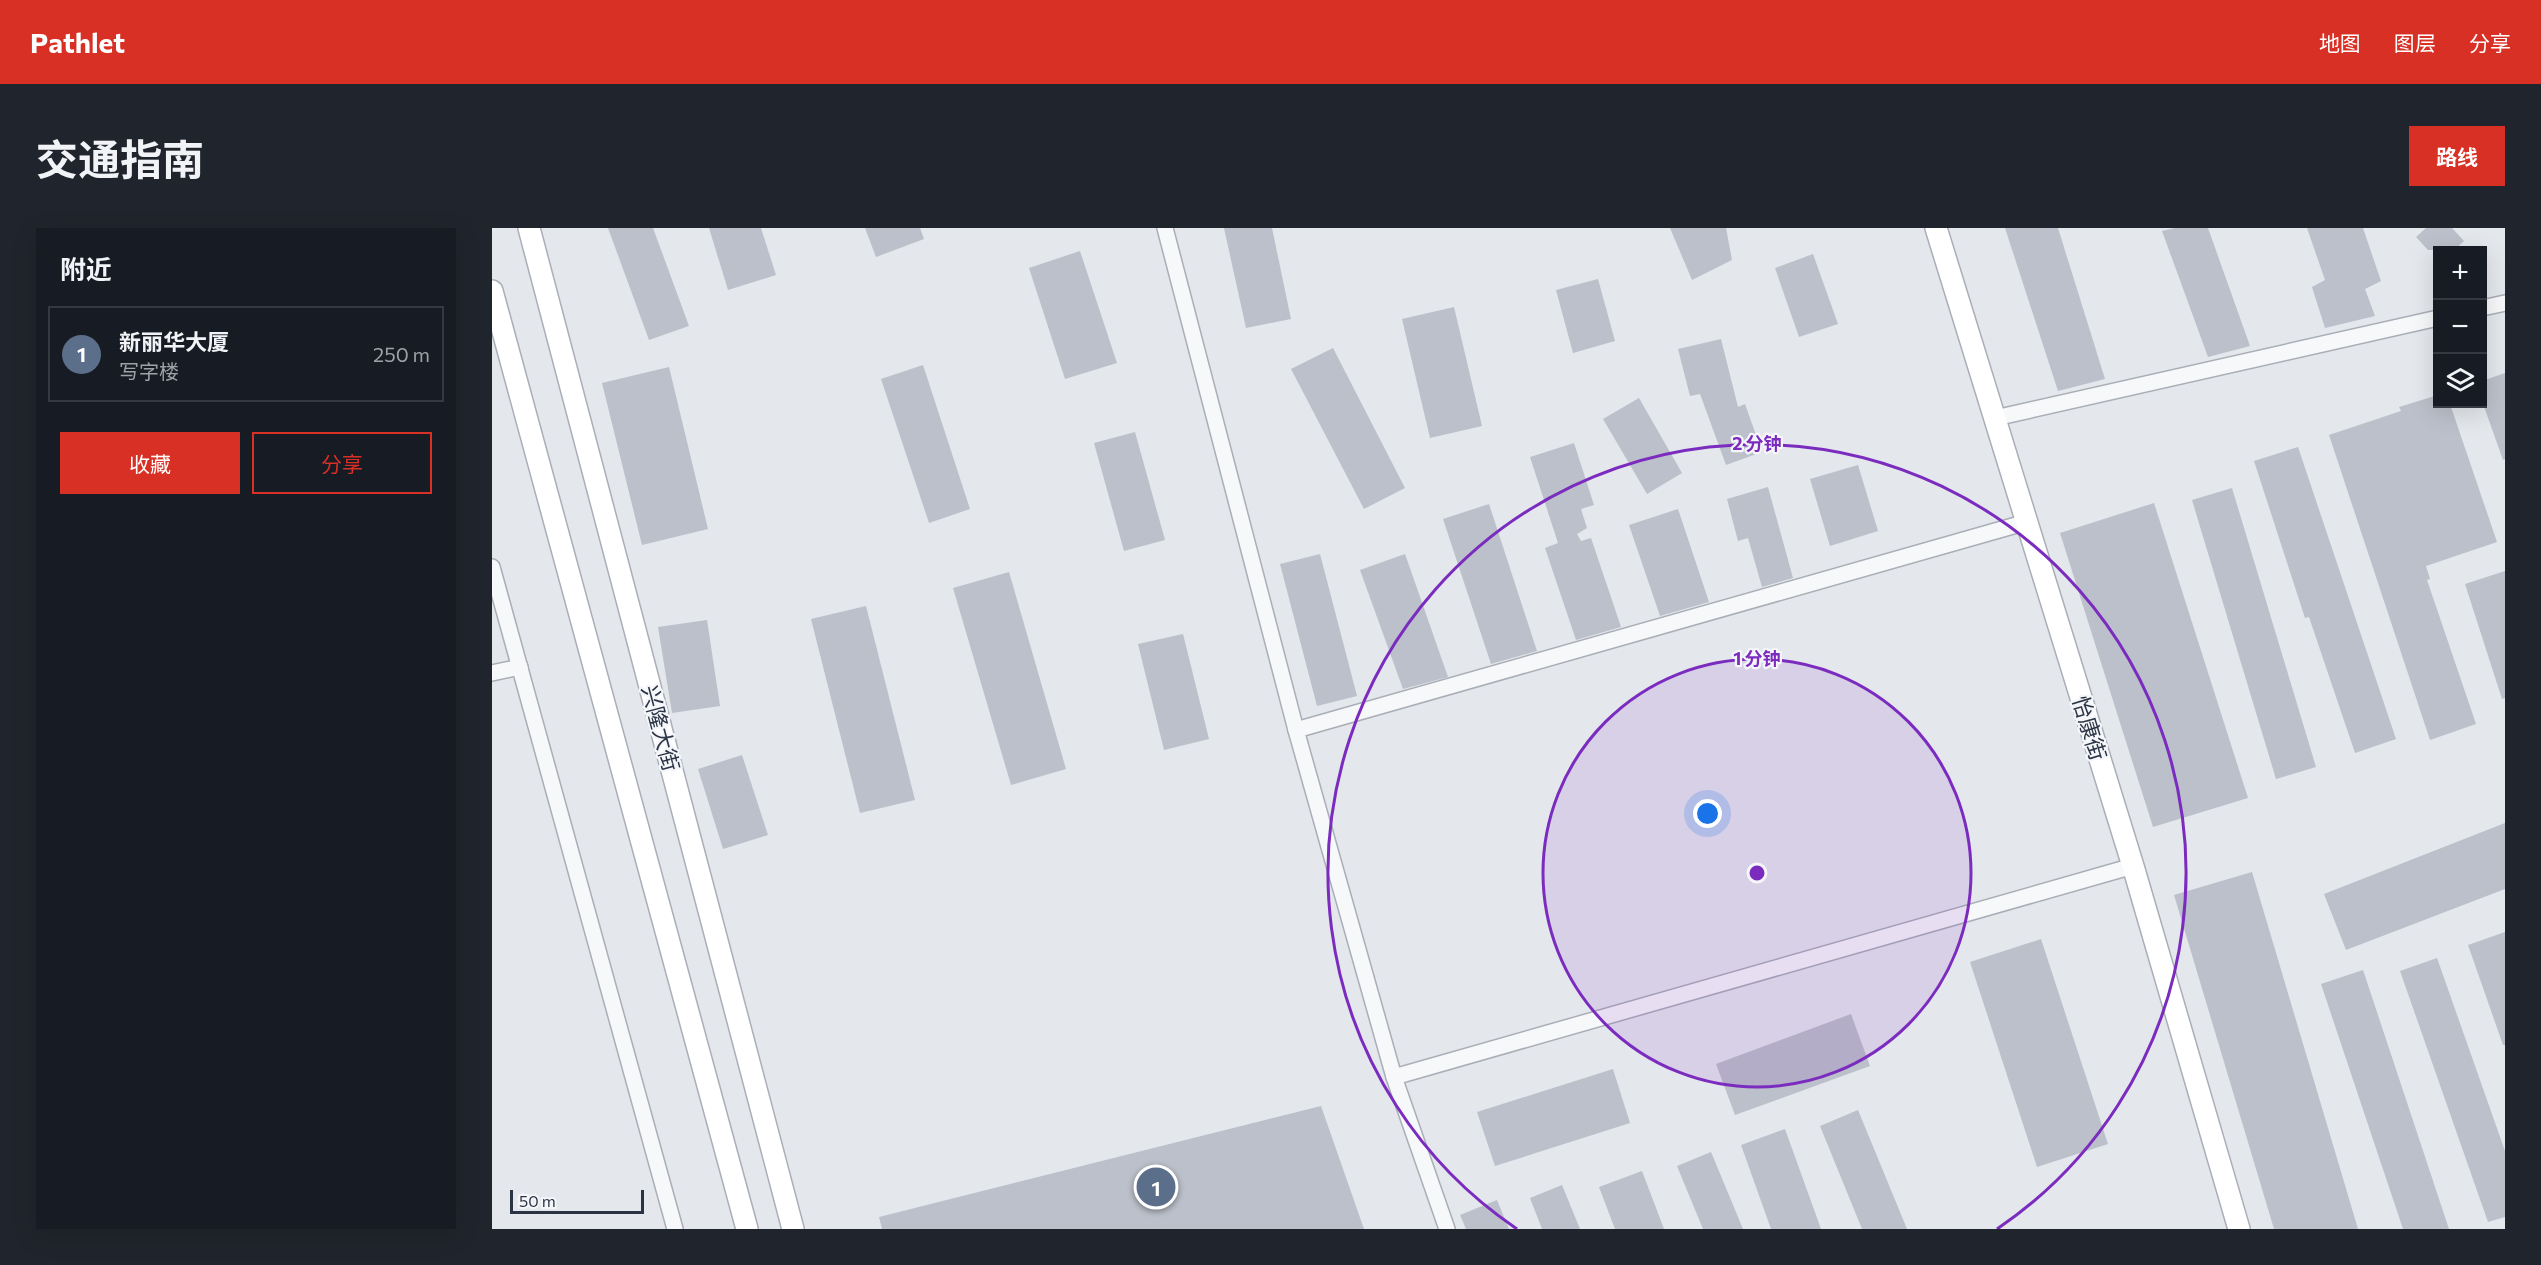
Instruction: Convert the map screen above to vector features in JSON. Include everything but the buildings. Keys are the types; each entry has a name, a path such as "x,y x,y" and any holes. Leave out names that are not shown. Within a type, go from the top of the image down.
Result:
{"main road":[{"name":"兴隆大街","path":"528,228 793,1229"},
{"name":"怡康街","path":"1936,228 2133,866 2239,1229"},
{"path":"492,291 747,1229"}],"street":[{"path":"1165,228 1296,730 1394,1077 1447,1229"},
{"path":"2487,307 2505,303"},
{"path":"1995,418 2433,319"},
{"path":"1296,730 2027,522"},
{"path":"492,567 675,1229"},
{"path":"492,673 520,667"},
{"path":"1394,1077 2133,866"}],"place":[{"name":"新丽华大厦","path":"1156,1187"}]}
